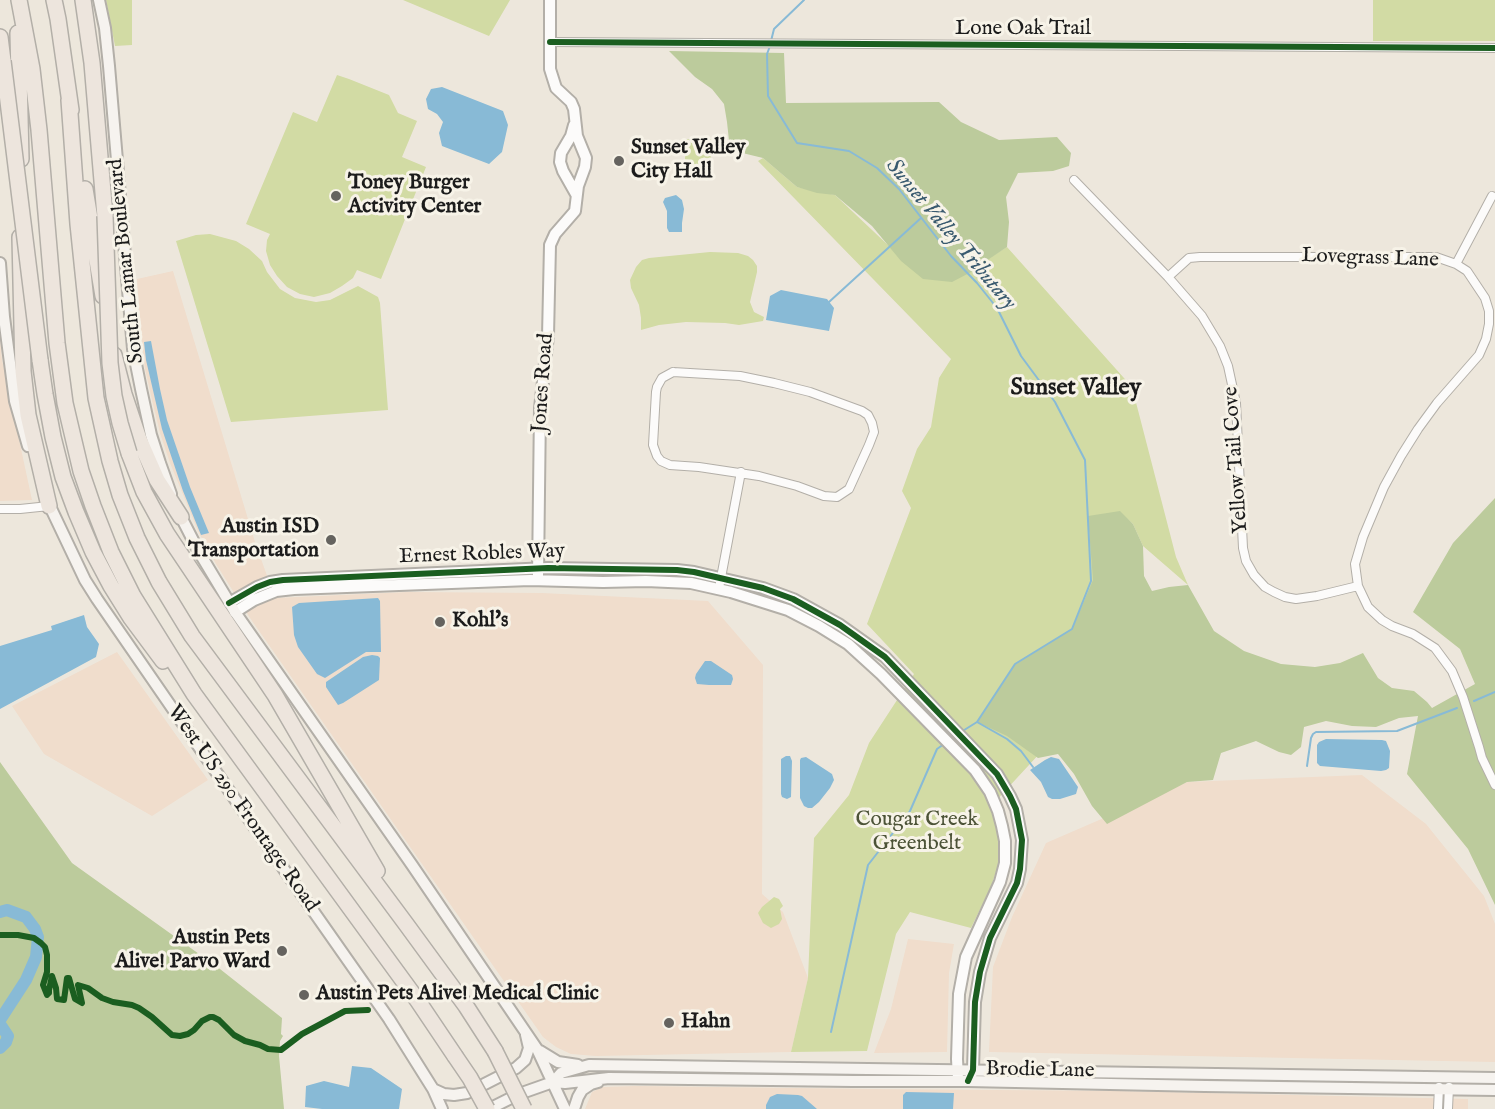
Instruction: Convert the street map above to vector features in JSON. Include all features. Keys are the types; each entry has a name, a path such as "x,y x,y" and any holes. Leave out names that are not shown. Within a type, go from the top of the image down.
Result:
{"highway":[{"path":"19,0 20,266 23,371 28,415 49,506"},
{"path":"19,0 32,69 39,130 64,403 81,471 111,552 133,596 194,694 411,992 470,1078 488,1109"},
{"path":"54,0 112,349 139,439 157,480 181,518"},
{"path":"83,0 92,63 105,216 110,363 114,396 129,453 144,492 167,534 275,695 406,924"},
{"path":"0,37 40,360 52,437 63,477 93,552 111,586 159,657 194,694"},
{"path":"69,100 78,224 96,398 120,495 137,538 159,582 192,636 466,1006 495,1051 524,1109"},
{"path":"455,1056 477,1109"}],"main road":[{"name":"South Lamar Boulevard","path":"99,0 109,66 133,349 151,435 181,518"},
{"path":"0,262 4,317 15,401 30,454 49,506"},
{"name":"West US 290 Frontage Road","path":"49,506 85,580 97,599 389,1019 433,1089 442,1109"},
{"path":"181,518 232,608 524,1028 537,1049 565,1109"},
{"path":"433,1089 444,1094 467,1093 516,1068 525,1060 529,1048 524,1028"},
{"path":"537,1049 558,1062 589,1065"},
{"name":"Brodie Lane","path":"553,1082 561,1073 589,1065 1495,1078"},
{"path":"759,1079 763,1075 805,1072 812,1068"},
{"path":"1150,1084 1157,1079 1193,1078 1204,1073"},
{"path":"1200,1085 1208,1080 1240,1079 1251,1074"},
{"path":"574,1109 582,1090 591,1084 609,1078"},
{"name":"Brodie Lane","path":"488,1109 519,1094 553,1082 565,1083 609,1078 964,1081 1495,1090"}],"street":[{"name":"Jones Road","path":"538,575 540,408 548,336 550,245 555,234 575,211 576,194 586,163 577,136 574,109 571,102 556,88 550,69 550,0"},
{"name":"Lone Oak Trail","path":"550,42 1495,48"},
{"path":"576,119 573,133 561,153 560,162 562,171 576,194"},
{"name":"Yellow Tail Cove","path":"1074,180 1168,277 1211,329 1220,346 1228,366 1236,403 1243,548 1250,569 1265,586 1285,597 1296,599 1358,586"},
{"path":"1456,264 1492,196"},
{"name":"Lovegrass Lane","path":"1168,277 1189,258 1200,257 1436,257 1456,264 1467,271 1485,298 1489,311 1489,324 1479,355 1437,403 1392,472 1361,542 1355,564 1358,586 1368,607 1375,615 1435,648 1452,671 1463,697 1482,758 1495,785"},
{"path":"673,372 740,376 774,383 810,392 862,411 868,415 872,423 874,432 872,439 849,489 837,497 824,496 797,486 741,472 670,465 661,461 653,445 656,392 662,378 673,372"},
{"path":"720,584 741,472"},
{"path":"0,509 49,506"},
{"name":"Ernest Robles Way","path":"232,608 257,587 283,580 538,575 565,568 677,570 694,572 720,584 750,597 788,610 848,644 873,665 975,770 990,792 998,811 1005,841 1005,863 1000,882 973,940 963,968 959,994 958,1070 964,1081 973,1070 975,1002 984,953 1017,883 1022,840 1016,809 997,774 885,657 840,625 784,595 763,588 720,584"},
{"path":"1444,1076 1448,1109"},
{"path":"1438,1109 1444,1089"}],"shaded area":[{"path":"173,271 255,542 275,598 408,592 542,593 708,601 763,665 762,894 783,912 808,978 791,1052 596,1056 571,1054 556,1047 543,1037 250,618 198,531 160,433 145,369 140,323 137,279"},
{"path":"0,338 2,360 32,500 0,501"},
{"path":"117,652 208,780 152,816 44,754 12,706"},
{"path":"1362,775 1426,824 1484,896 1495,924 1495,1062 989,1052 993,967 1012,917 1046,843 1187,782"},
{"path":"908,939 954,944 949,973 947,1052 874,1053 891,1009"},
{"path":"603,1087 1118,1091 1468,1099 1468,1109 585,1109 592,1092"}],"green space":[{"path":"106,0 132,0 132,45 115,46"},
{"path":"403,0 510,0 489,36"},
{"path":"1373,0 1495,0 1495,41 1373,41"},
{"path":"669,51 784,53 786,103 939,102 961,122 999,140 1057,137 1071,153 1069,166 1053,171 1018,173 1006,197 1009,222 1007,247 977,269 952,282 923,279 901,261 872,226 835,195 797,187 763,158 730,150 724,104 712,89 695,77"},
{"name":"Toney Burger Activity Center","path":"337,75 389,95 398,113 417,121 402,157 426,167 381,279 357,270 353,278 342,286 330,293 314,297 300,294 287,287 270,265 266,251 270,234 246,224 293,112 317,122"},
{"path":"685,139 711,139 711,176 708,180 685,178"},
{"name":"Cougar Creek Greenbelt","path":"763,158 797,187 835,195 890,247 994,255 1007,247 1132,387 1176,557 1188,585 1143,546 1133,524 1124,516 1041,752 992,805 1001,836 999,862 991,887 971,928 910,912 896,934 867,1051 791,1052 808,978 814,838 849,795 869,743 914,674 867,624 911,508 902,491 917,449 931,427 939,378 951,359 758,161"},
{"path":"210,234 236,241 249,249 262,261 280,289 295,298 316,302 330,300 358,286 378,297 388,410 231,422 176,241 196,235"},
{"path":"710,252 738,253 753,260 757,266 757,272 750,302 754,312 764,317 763,321 739,325 686,322 641,330 639,305 630,280 642,260"},
{"path":"1495,498 1495,905 1468,849 1407,774 1418,716 1399,718 1376,727 1352,726 1326,721 1304,727 1301,747 1291,755 1256,741 1221,753 1213,780 1187,782 1107,824 1092,806 1074,774 1058,754 1038,758 1007,736 977,722 1015,664 1072,629 1093,580 1088,516 1120,511 1133,524 1143,546 1144,576 1152,591 1188,585 1214,631 1244,651 1281,664 1315,667 1340,663 1363,653 1378,678 1392,688 1414,691 1432,708 1475,684 1460,649 1413,612 1453,543"},
{"path":"0,762 72,863 220,969 282,1018 281,1034 283,1036 280,1041 279,1056 284,1109 0,1109"},
{"path":"774,897 779,899 783,906 780,909 782,919 779,924 771,928 763,923 758,913"}],"water":[{"path":"442,87 503,111 508,125 502,152 489,164 442,146 439,133 443,122 437,114 428,109 426,99 431,89"},
{"path":"676,195 682,200 684,209 682,232 669,232 667,211 663,202 665,198"},
{"path":"781,290 827,299 834,308 829,331 766,320 770,296"},
{"path":"151,341 167,420 209,533 201,535 162,429 146,360 144,342"},
{"path":"378,598 380,601 381,652 366,652 325,678 317,674 298,647 294,635 292,607 299,603"},
{"path":"84,615 87,627 99,644 96,657 0,709 0,646 52,630 51,626"},
{"path":"372,655 380,658 379,680 338,705 326,687 326,682 363,657"},
{"path":"705,661 711,661 732,675 731,685 697,684 696,674"},
{"path":"1326,739 1386,741 1390,751 1389,768 1381,771 1320,766 1317,763 1317,745"},
{"path":"790,756 792,761 791,797 787,799 781,794 781,759"},
{"path":"806,757 832,774 834,780 812,808 804,806 800,798 800,760"},
{"path":"1051,757 1059,759 1078,787 1076,794 1060,799 1048,797 1041,782 1030,770"},
{"path":"352,1066 371,1068 402,1089 399,1109 305,1107 306,1086 324,1081 349,1087"},
{"path":"906,1092 954,1093 953,1109 903,1109 903,1095"},
{"path":"777,1094 802,1096 817,1109 766,1109 770,1097"}],"waterway":[{"name":"Sunset Valley Tributary","path":"771,41 774,29 804,0"},
{"name":"Sunset Valley Tributary","path":"770,46 767,54 768,96 797,143 849,151 877,168 899,189 951,256 997,308 1021,356 1055,402 1085,460 1091,581 1072,629 1015,664 977,722 961,732"},
{"path":"829,302 921,218"},
{"path":"1474,701 1495,692"},
{"path":"1307,766 1311,738 1316,732 1397,731 1457,708"},
{"path":"977,722 1007,739 1021,751 1033,767"},
{"name":"Sunset Valley Tributary","path":"831,1032 868,865 910,811 937,749 944,744"},
{"path":"0,912 7,910 26,917 38,937 36,957 26,980 0,1020"},
{"path":"0,1024 8,1036 0,1048"}],"cycle path":[{"path":"550,42 1495,48"},
{"path":"229,603 257,587 283,580 548,568 677,570 763,588 793,599 840,625 885,657 997,774 1016,809 1022,840 1020,869 1017,883 990,938 980,972 975,1002 973,1070 968,1081"},
{"path":"0,935 34,938 45,947 47,972 43,985 47,995 52,976 57,999 64,1000 67,978 69,978 75,999 82,1003 78,985 88,988 102,998 139,1008 172,1035 188,1034 202,1021 213,1017 245,1041 268,1049 281,1050 302,1034 345,1011 368,1010"}],"place":[{"name":"Sunset Valley City Hall","path":"619,161"},
{"name":"Toney Burger Activity Center","path":"336,196"},
{"name":"Austin ISD Transportation","path":"331,540"},
{"name":"Kohl's","path":"440,622"},
{"name":"Austin Pets Alive! Parvo Ward","path":"282,951"},
{"name":"Austin Pets Alive! Medical Clinic","path":"304,995"},
{"name":"Hahn","path":"669,1023"}],"district":[{"name":"Sunset Valley","path":"1076,389"}]}
